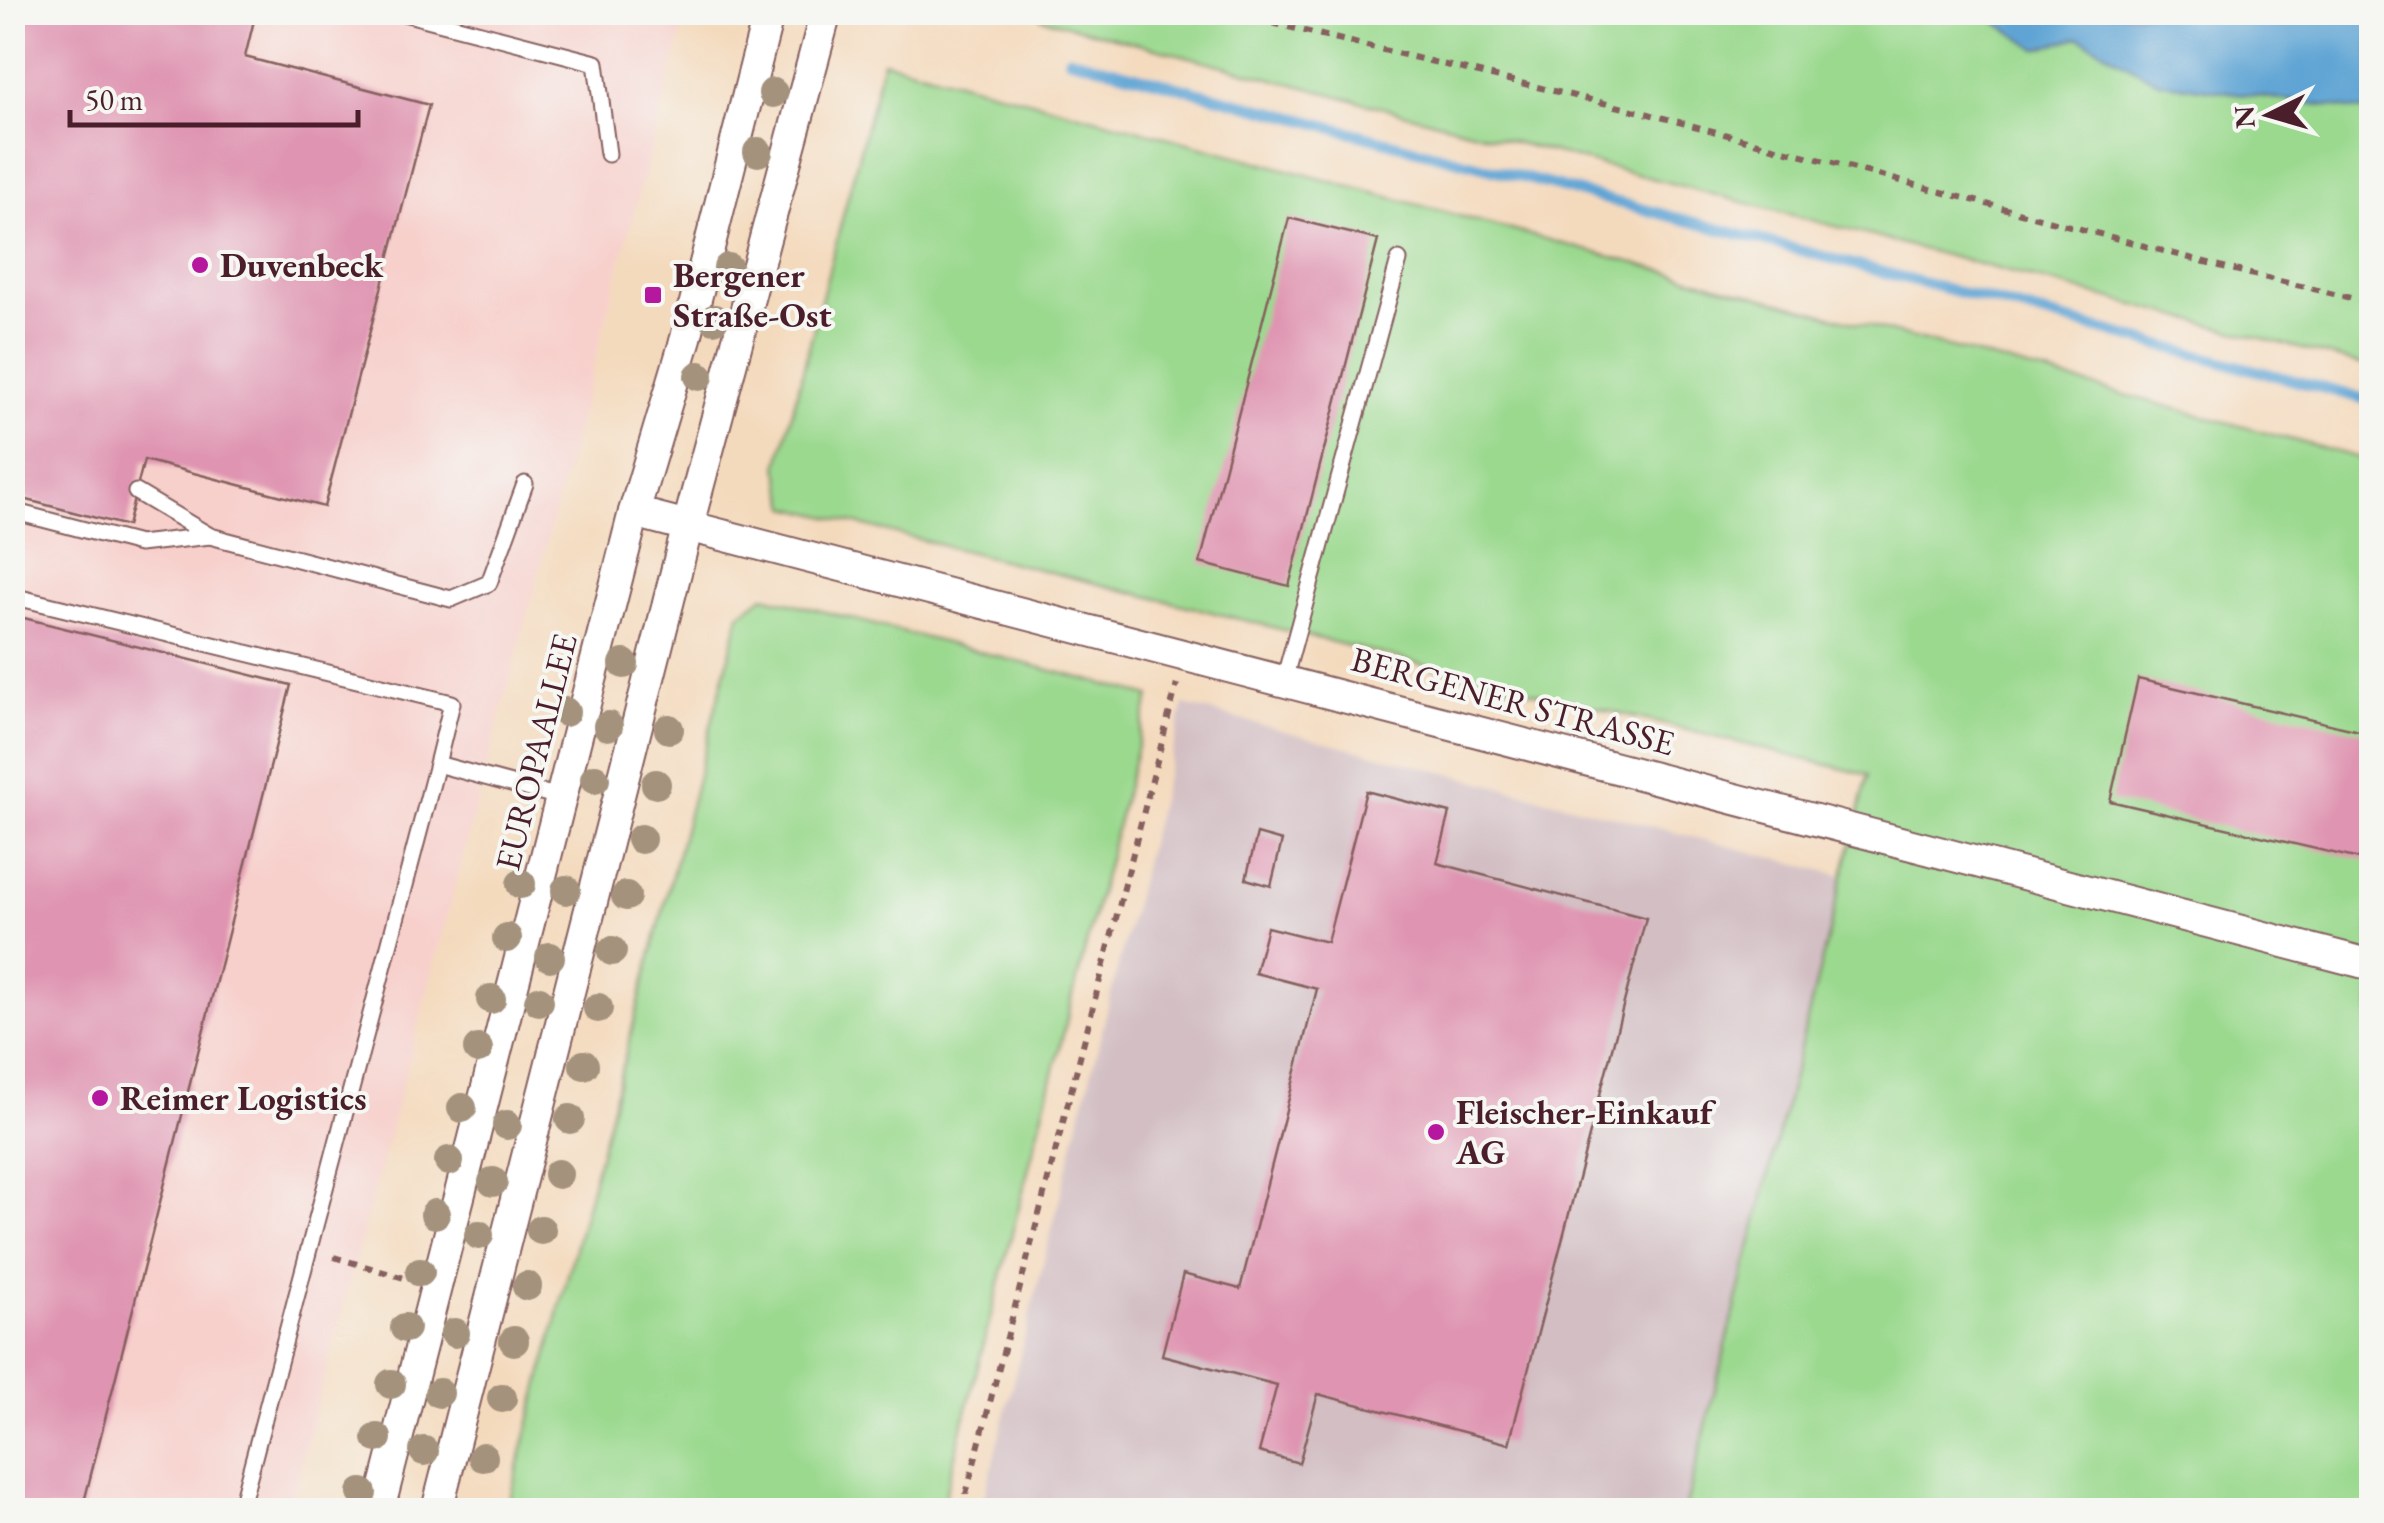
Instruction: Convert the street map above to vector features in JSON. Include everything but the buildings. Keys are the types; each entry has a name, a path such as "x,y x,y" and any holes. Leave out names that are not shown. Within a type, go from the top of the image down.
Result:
{"street":[{"name":"EUROPAALLEE","path":"379,1510 634,512 686,338 769,12"},
{"path":"437,1510 688,525 826,12"},
{"name":"BERGENER STRASSE","path":"634,512 2372,965"}],"lane":[{"path":"400,12 596,63 608,154"},
{"path":"1284,680 1398,260"},
{"path":"136,492 210,536 450,599 488,584 525,484"},
{"path":"12,512 139,544 210,536"},
{"path":"12,596 452,703 240,1510"},
{"path":"437,764 564,798"}],"path":[{"path":"1226,12 1645,113 2372,303"},
{"path":"962,1510 1185,655"},
{"path":"348,1261 436,1288"}],"shaded area":[{"path":"12,13 687,13 289,1510 13,1510"},
{"path":"1184,705 1844,876 1685,1510 981,1510"}],"green space":[{"path":"1040,13 2371,13 2371,367 1041,18"},
{"path":"883,61 2371,461 2371,1510 1685,1510 1868,775 788,507 778,467"},
{"path":"764,596 1150,696 941,1510 507,1510 740,614"}],"water":[{"path":"1982,13 2371,13 2371,112 2158,82 2079,37 2037,49"}],"waterway":[{"path":"1069,58 2372,401"}],"place":[{"name":"Duvenbeck","path":"200,265"},
{"name":"Bergener Straße-Ost","path":"653,295"},
{"name":"Reimer Logistics","path":"100,1098"},
{"name":"Fleischer-Einkauf AG","path":"1436,1132"}]}
